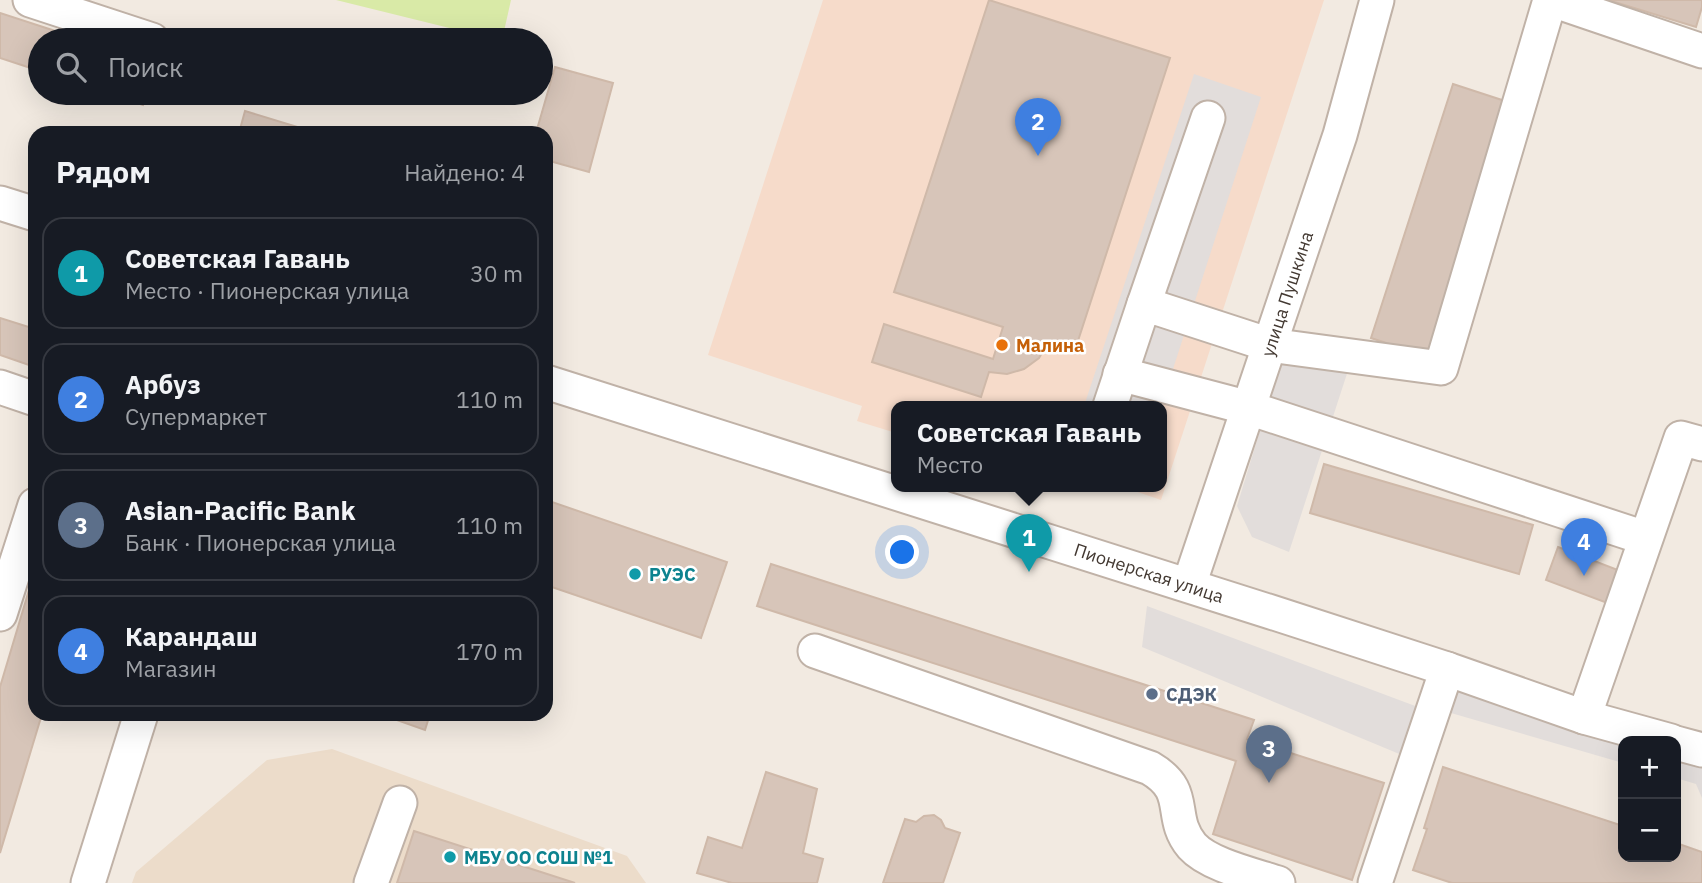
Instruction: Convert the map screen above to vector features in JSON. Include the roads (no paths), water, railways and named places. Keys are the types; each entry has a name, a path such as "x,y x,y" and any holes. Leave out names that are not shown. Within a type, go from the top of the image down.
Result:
{"street":[{"path":"30,0 115,28"},
{"name":"улица Пушкина","path":"1189,585 1340,135 1377,0"},
{"path":"1144,304 1270,345 1441,368 1551,0 1702,51"},
{"path":"1112,401 1208,118"},
{"path":"0,203 28,212"},
{"path":"1120,374 1249,408 1645,538"},
{"name":"Пионерская улица","path":"553,384 891,491"},
{"path":"0,387 28,397"},
{"path":"1584,717 1681,438 1702,444"},
{"name":"Пионерская улица","path":"894,492 1447,669 1584,717 1652,736"},
{"path":"0,614 28,527"},
{"path":"815,651 1150,768 1167,778 1174,792 1181,830 1194,848 1211,859 1278,883"},
{"path":"1375,883 1447,669"},
{"path":"88,883 139,721"},
{"name":"Пионерская улица","path":"1681,744 1702,750"},
{"path":"371,883 400,803"}],"place":[{"name":"Арбуз","path":"1038,156"},
{"name":"Малина","path":"1002,345"},
{"name":"Советская Гавань","path":"1029,572"},
{"name":"РУЭС","path":"635,574"},
{"name":"Карандаш","path":"1584,576"},
{"name":"СДЭК","path":"1152,694"},
{"name":"Asian-Pacific Bank","path":"1269,783"},
{"name":"МБУ ОО СОШ №1","path":"450,857"}]}
